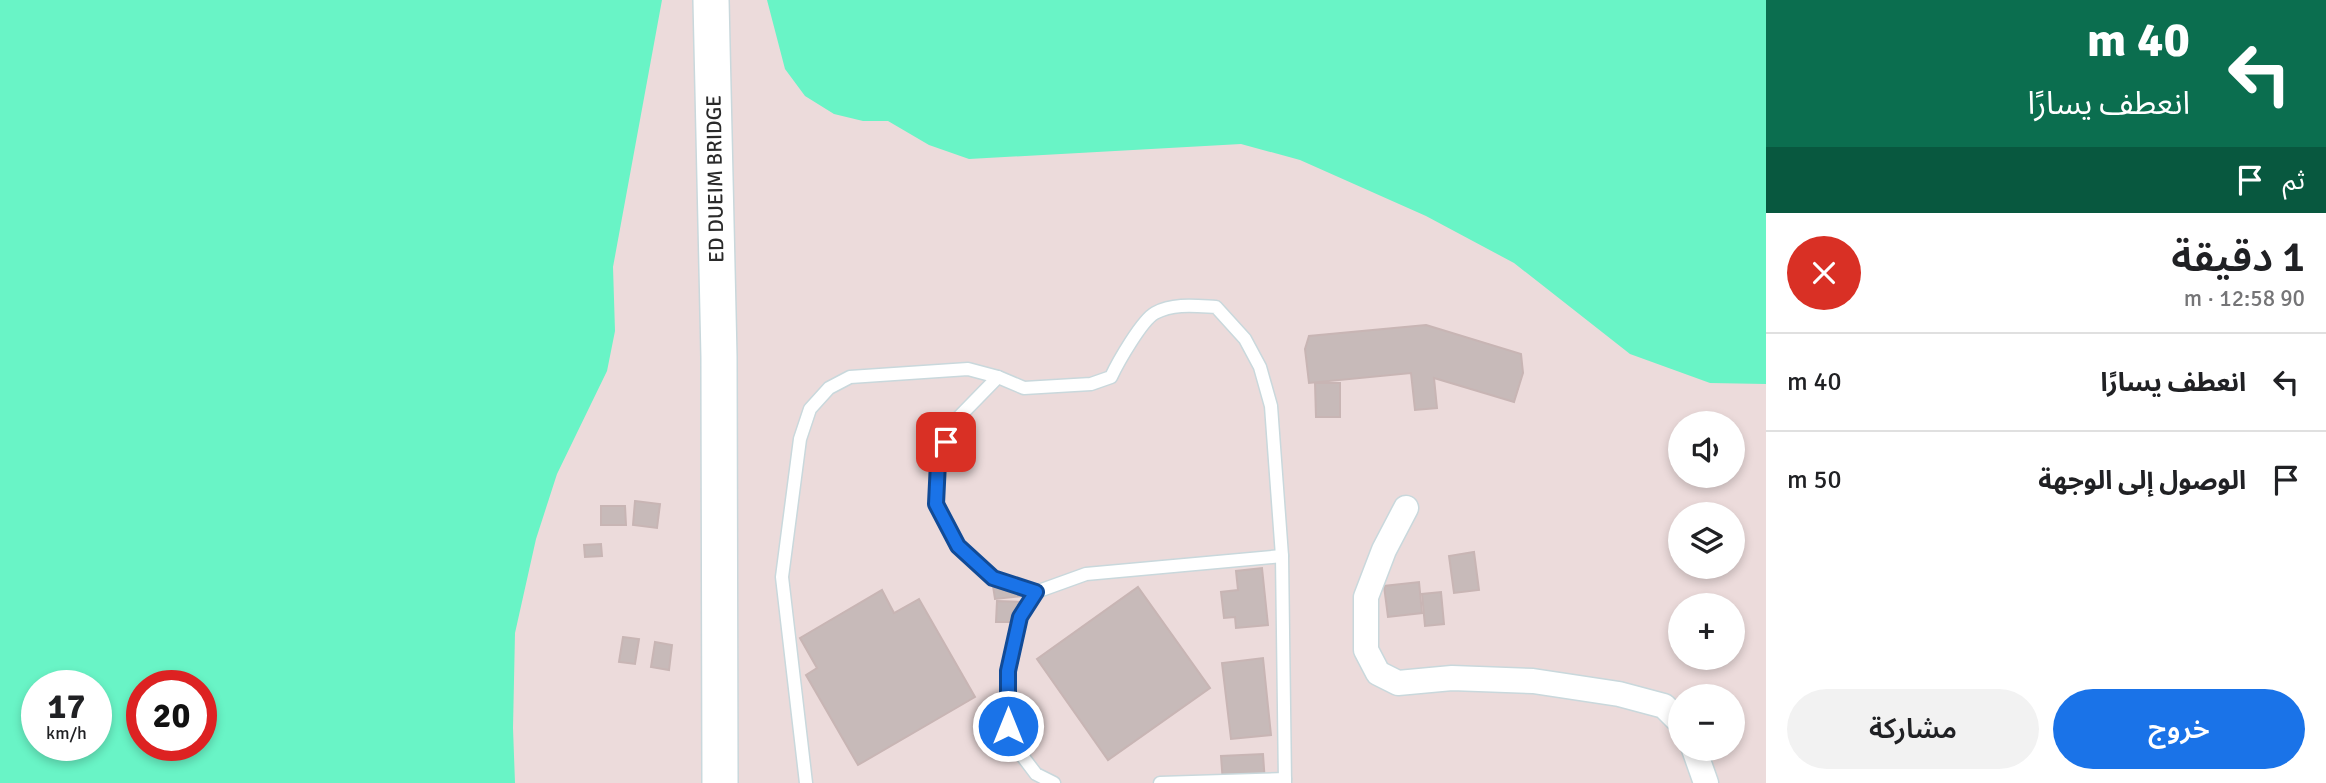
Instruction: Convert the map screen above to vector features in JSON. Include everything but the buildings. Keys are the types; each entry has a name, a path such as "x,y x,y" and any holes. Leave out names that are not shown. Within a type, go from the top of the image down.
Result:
{"main road":[{"name":"ED DUEIM BRIDGE","path":"711,0 719,357 720,783"}],"street":[{"path":"1406,508 1384,550 1366,597 1366,650 1378,673 1398,683 1452,678 1533,681 1619,694 1664,706 1668,710"},
{"path":"1698,761 1706,783"}],"lane":[{"path":"806,783 782,578 800,439 810,409 829,388 850,377 968,369 1024,388 1091,384 1111,377 1122,354 1154,313 1181,306 1216,307 1245,339 1260,367 1270,406 1282,556 1285,781 1160,783"},
{"path":"998,377 955,421 938,462 936,504 958,546 993,578 1036,592"},
{"path":"1054,783 1037,774 1017,749 1008,726 1008,671 1020,617 1036,592 1086,574 1282,556"}],"shaded area":[{"path":"0,0 662,0 613,267 615,331 607,371 557,474 536,539 515,633 515,783 0,783"},
{"path":"767,0 1766,0 1766,384 1710,383 1630,354 1514,263 1426,216 1300,160 1241,144 969,159 929,145 888,121 863,121 834,114 805,96 785,69"}],"route":[{"path":"946,442 938,462 936,504 958,546 993,578 1036,592 1020,617 1008,671 1008,726"}]}
